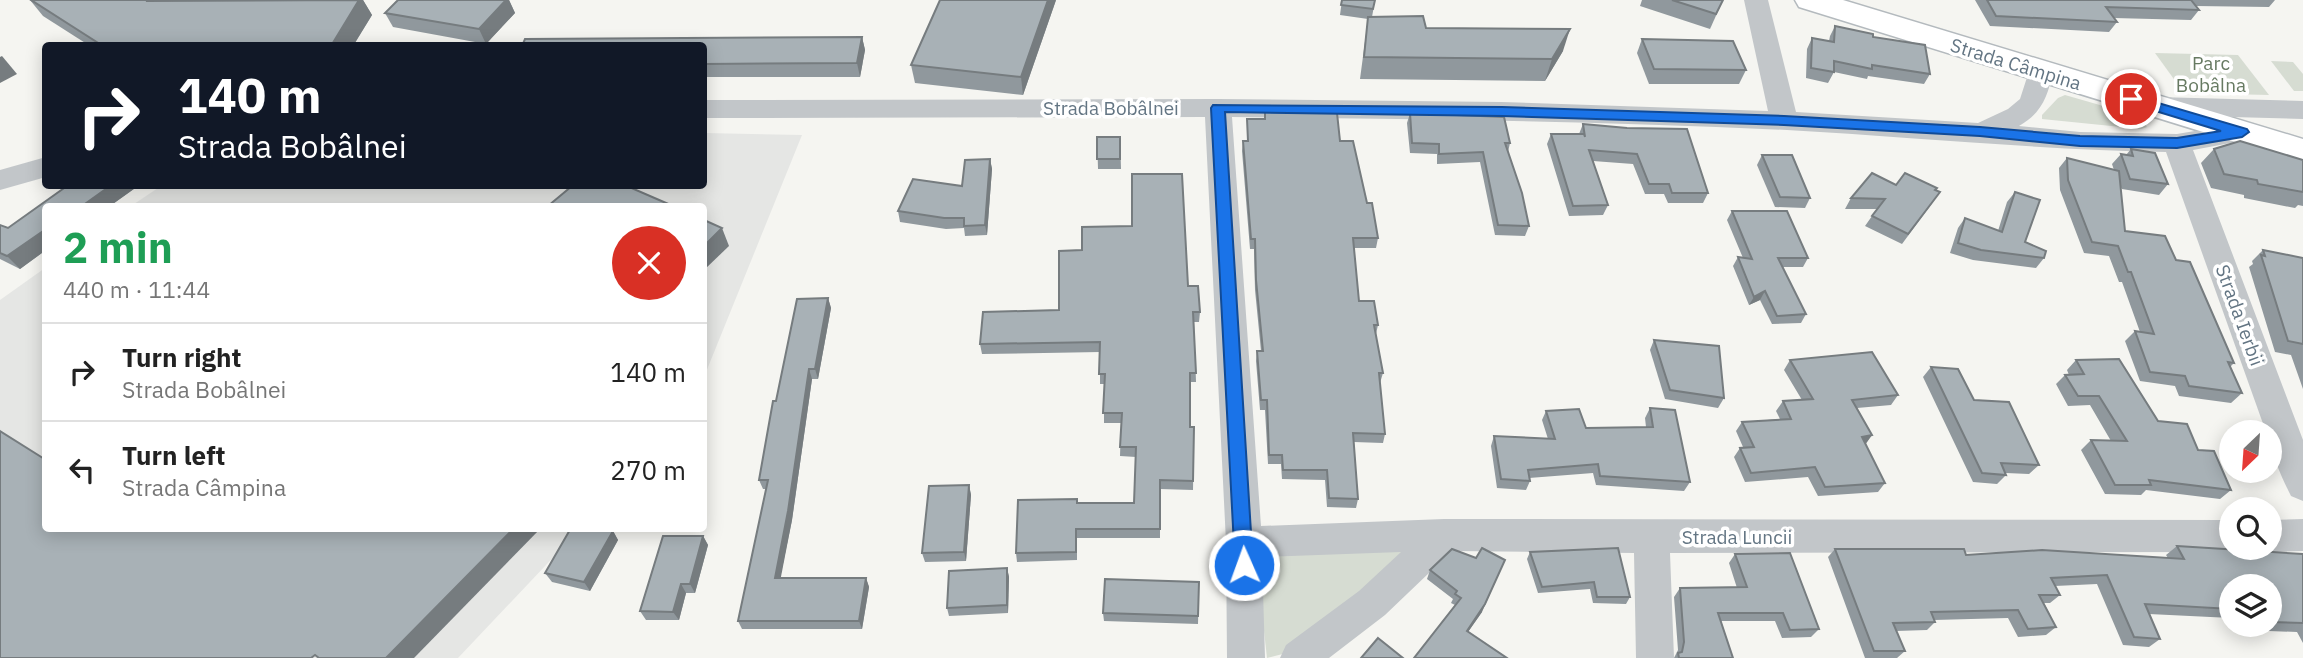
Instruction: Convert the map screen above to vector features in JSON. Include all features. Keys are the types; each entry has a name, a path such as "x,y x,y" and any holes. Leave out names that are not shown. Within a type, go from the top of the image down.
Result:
{"main road":[{"name":"Strada Câmpina","path":"1810,0 2303,151"}],"street":[{"path":"1756,0 1784,121"},
{"name":"Strada Bobâlnei","path":"1980,132 2028,107 2034,98 2040,71"},
{"path":"2153,106 2303,110"},
{"path":"1218,108 1244,542 1246,658"},
{"name":"Strada Bobâlnei","path":"707,109 1218,108 1502,111 1784,121 1980,132 2030,138 2177,143 2242,132"},
{"name":"Strada Ierbii","path":"2177,143 2303,486"},
{"path":"0,180 42,168"},
{"path":"1299,658 1372,603 1444,535"},
{"name":"Strada Luncii","path":"1244,542 1444,535 2219,536"},
{"path":"2282,536 2303,536"},
{"path":"1651,537 1655,658"}],"shaded area":[{"path":"707,133 802,135 707,370 707,203 136,203 156,189 707,189"},
{"path":"42,270 42,532 577,532 458,658 0,658 0,300"}],"green space":[{"name":"Parc Bobâlna","path":"2155,53 2238,55 2269,95 2184,93"},
{"path":"2271,61 2293,62 2303,74 2303,91 2294,91"},
{"path":"2065,95 2138,116 2147,127 2141,129 2042,119 2042,115 2058,98"},
{"path":"1419,545 1302,649 1267,658 1255,550"}],"building":[{"path":"31,0 359,0 333,42 97,42"},
{"path":"398,0 506,0 479,29 385,13"},
{"path":"940,0 1048,0 1021,77 911,65"},
{"path":"1342,0 1375,0 1373,9 1341,5"},
{"path":"1672,0 1723,0 1716,14"},
{"path":"1987,0 2191,0 2199,10 2106,7 2117,22 1996,16"},
{"path":"1423,16 1426,28 1570,29 1552,59 1364,57 1368,17"},
{"path":"1835,26 1873,34 1873,37 1925,45 1930,74 1872,65 1872,69 1834,61 1834,72 1811,68 1812,38 1834,42"},
{"path":"862,37 857,63 707,64 707,42 524,42 525,39"},
{"path":"1642,39 1733,41 1746,70 1654,69"},
{"path":"1265,111 1337,113 1340,141 1353,141 1367,203 1372,203 1378,238 1353,238 1359,301 1374,301 1378,325 1374,325 1383,373 1379,373 1385,434 1353,433 1358,499 1329,498 1327,470 1283,470 1282,455 1269,455 1267,400 1261,400 1257,351 1263,351 1255,239 1251,239 1243,141 1248,141 1247,119 1265,119"},
{"path":"1410,113 1504,117 1510,143 1505,143 1522,193 1529,226 1498,225 1483,152 1439,154 1439,144 1412,143"},
{"path":"1583,124 1687,129 1708,193 1672,193 1669,184 1649,184 1637,154 1589,150 1608,205 1573,206 1551,134 1584,134 1585,137"},
{"path":"1097,137 1120,137 1120,159 1097,159"},
{"path":"2240,141 2303,160 2303,192 2258,184 2257,180 2224,174 2214,149"},
{"path":"2131,149 2155,153 2168,184 2130,179 2121,154 2133,156"},
{"path":"1762,155 1792,155 1810,198 1780,197"},
{"path":"2067,158 2119,171 2125,231 2165,236 2176,260 2190,262 2234,363 2228,362 2242,393 2189,386 2185,376 2150,372 2135,331 2154,334 2131,272 2128,272 2118,246 2092,242 2068,180"},
{"path":"990,159 985,225 964,226 964,218 944,218 898,211 913,179 962,186 965,160"},
{"path":"1872,173 1896,185 1905,173 1940,192 1908,234 1872,216 1885,199 1851,198"},
{"path":"1132,174 1182,174 1188,286 1198,286 1200,312 1193,312 1196,373 1190,373 1190,427 1194,427 1193,481 1160,480 1160,529 1076,529 1076,552 1016,553 1018,500 1077,499 1077,503 1134,503 1136,447 1120,447 1122,413 1103,413 1105,374 1099,374 1100,342 980,344 983,312 1059,310 1059,251 1082,250 1082,227 1132,226"},
{"path":"63,189 106,189 86,203 43,203"},
{"path":"568,189 634,189 666,203 552,203"},
{"path":"2015,192 2040,200 2025,242 2046,251 2044,258 1981,250 1958,243 1965,218 2002,232"},
{"path":"42,204 42,232 7,256 0,253 0,225 8,228"},
{"path":"1732,211 1787,211 1808,258 1778,258 1806,314 1777,316 1765,291 1754,297 1738,257 1752,259"},
{"path":"707,221 722,228 707,243"},
{"path":"2263,250 2303,258 2303,344 2288,341 2261,255 2265,256"},
{"path":"828,298 815,369 809,369 775,578 866,578 859,621 738,621 768,480 759,480 773,401 776,401 797,299"},
{"path":"1654,340 1719,346 1724,398 1670,390"},
{"path":"1872,352 1898,395 1852,400 1872,435 1862,437 1885,483 1825,487 1815,467 1751,473 1740,448 1754,447 1742,422 1791,419 1783,401 1813,399 1790,360"},
{"path":"2119,359 2158,421 2187,424 2198,450 2214,451 2219,462 2219,483 2228,483 2231,490 2149,480 2151,485 2115,485 2091,440 2127,441 2099,396 2078,396 2065,375 2084,374 2076,360"},
{"path":"1931,367 1958,369 1974,400 2009,402 2039,465 2001,463 2006,475 1982,473"},
{"path":"1650,408 1675,410 1690,482 1600,476 1598,464 1528,470 1530,481 1501,479 1494,436 1555,439 1546,411 1579,409 1586,428 1653,427"},
{"path":"0,431 42,457 42,532 510,532 386,658 319,658 315,655 311,658 0,658"},
{"path":"969,485 964,552 922,553 929,486"},
{"path":"569,532 612,532 584,582 545,573"},
{"path":"663,536 703,536 690,584 681,584 673,612 640,611"},
{"path":"2177,546 2219,549 2219,560 2282,560 2282,553 2303,554 2303,623 2282,622 2282,574 2219,574 2219,608 2145,604 2160,639 2134,637 2107,575 2051,578 2060,595 2039,595 2056,627 2028,629 2018,610 1931,612 1935,622 1893,623 1905,651 1874,651 1835,549 1964,549 1966,555 2042,550 2184,559"},
{"path":"1482,548 1505,560 1485,604 1467,631 1507,658 1414,658 1461,598 1455,594 1457,591 1430,570 1452,549 1476,558"},
{"path":"1618,548 1630,597 1597,597 1594,582 1542,587 1530,552"},
{"path":"1790,553 1819,629 1790,630 1783,613 1718,613 1733,658 1679,658 1678,653 1682,652 1684,642 1680,588 1747,587 1735,554"},
{"path":"1007,568 1007,605 947,608 949,571"},
{"path":"1105,579 1199,582 1198,616 1103,613"},
{"path":"1378,638 1403,658 1361,658"}],"route":[{"path":"1244,565 1218,108 1502,111 1784,121 1980,132 2080,141 2177,143 2242,132 2131,99"}]}
